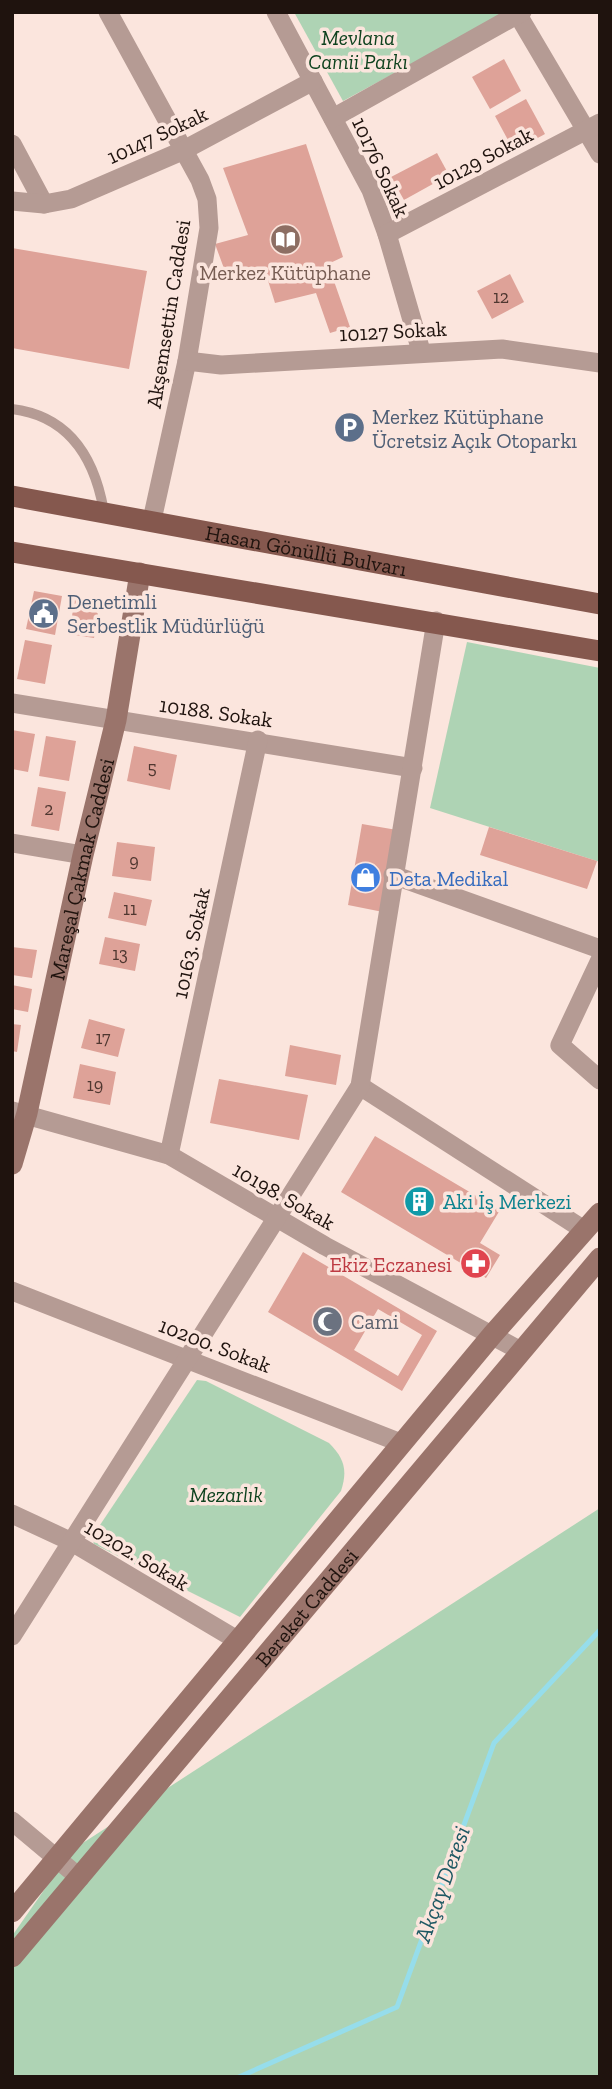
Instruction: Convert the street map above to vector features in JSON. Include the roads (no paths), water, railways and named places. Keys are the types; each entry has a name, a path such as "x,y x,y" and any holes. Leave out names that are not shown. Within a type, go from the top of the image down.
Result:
{"main road":[{"name":"Hasan Gönüllü Bulvarı","path":"12,496 600,604"},
{"path":"12,552 436,621 600,651"}],"street":[{"name":"Akşemsettin Caddesi","path":"108,12 207,199 209,228 187,361 152,520"},
{"name":"10176 Sokak","path":"276,12 371,190 387,234 421,351"},
{"path":"333,118 520,14 593,126 600,155"},
{"name":"10147 Sokak","path":"12,201 44,204 71,199 182,150 313,81"},
{"name":"10129 Sokak","path":"387,234 593,126"},
{"path":"12,144 44,204"},
{"name":"10127 Sokak","path":"187,361 221,365 421,351 502,349 600,363"},
{"name":"Mareşal Çakmak Caddesi","path":"12,1164 20,1112 116,720 140,573"},
{"path":"12,1636 360,1086 436,621"},
{"name":"10188. Sokak","path":"12,703 258,740 413,768"},
{"name":"10163. Sokak","path":"169,1155 258,740"},
{"path":"12,843 83,855"},
{"path":"393,875 600,949"},
{"path":"597,973 560,1045 600,1080"},
{"path":"360,1086 584,1230"},
{"name":"10198. Sokak","path":"20,1112 169,1155 521,1350"},
{"name":"Bereket Caddesi","path":"12,1912 401,1443 600,1213"},
{"name":"Bereket Caddesi","path":"12,1957 600,1258"},
{"name":"10200. Sokak","path":"12,1291 401,1443"},
{"name":"10202. Sokak","path":"12,1514 72,1542 237,1640"},
{"path":"12,1821 80,1878"}],"lane":[{"path":"12,409 33,411 76,439 99,482 104,513"}],"waterway":[{"name":"Akçay Deresi","path":"239,2077 397,2007 494,1743 600,1630"}],"place":[{"name":"Merkez Kütüphane","path":"285,240"},
{"name":"Merkez Kütüphane Ücretsiz Açık Otoparkı","path":"349,428"},
{"name":"Denetimli Serbestlik Müdürlüğü","path":"44,613"},
{"name":"Deta Medikal","path":"366,878"},
{"name":"Aki İş Merkezi","path":"420,1201"},
{"name":"Ekiz Eczanesi","path":"475,1264"},
{"name":"Cami","path":"328,1321"}],"park label":[{"name":"Mevlana Camii Parkı","path":"358,49"},
{"name":"Mezarlık","path":"226,1494"}]}
